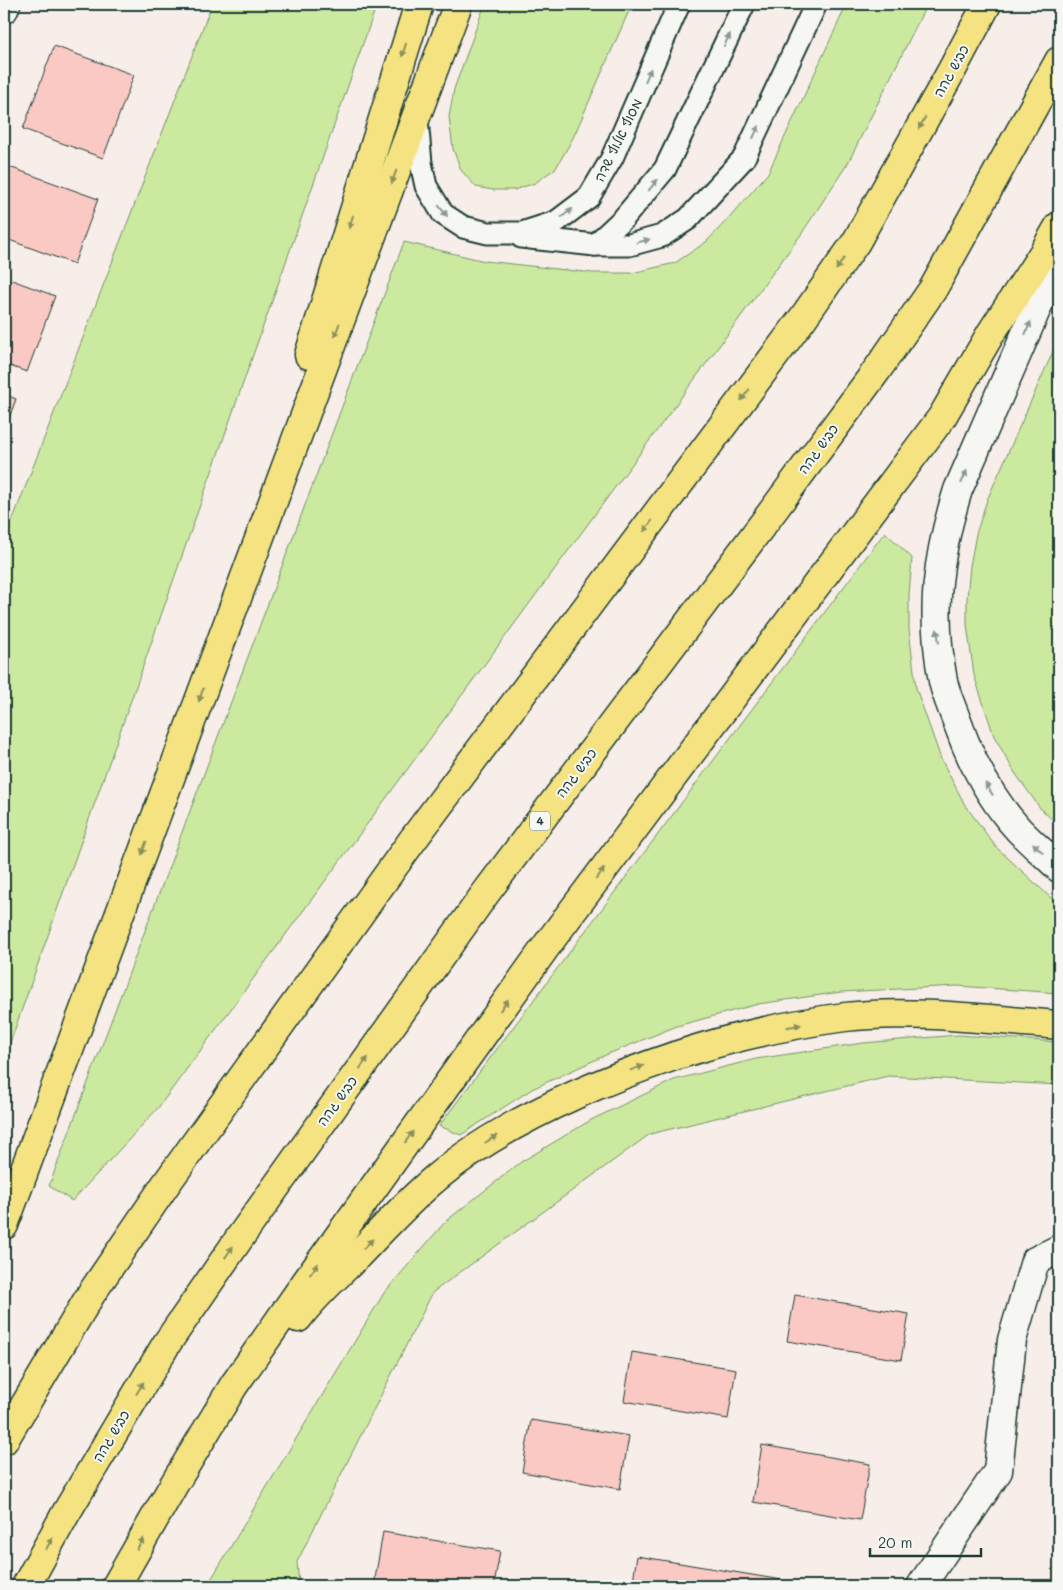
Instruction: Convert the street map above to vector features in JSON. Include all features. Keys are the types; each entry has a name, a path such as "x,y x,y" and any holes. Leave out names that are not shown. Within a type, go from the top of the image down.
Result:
{"highway":[{"path":"214,661 419,4"},
{"path":"4,1226 458,4"},
{"name":"כביש גהה","path":"4,1440 90,1294 178,1168 412,841 702,454 829,280 860,234 987,4"},
{"name":"כביש גהה","path":"26,1586 66,1513 167,1343 241,1236 485,894 775,508 927,297 1059,61"},
{"path":"116,1586 234,1385 550,941 942,417 991,333 1059,226"},
{"path":"174,1486 302,1312 386,1225 437,1177 488,1140 542,1110 623,1073 704,1046 778,1029 846,1017 910,1015 1059,1025"}],"main road":[{"path":"4,8 6,4"},
{"path":"1059,257 958,490 946,527 940,562 936,596 936,627 944,682 966,748 989,790 1017,828 1059,868"},
{"path":"921,1586 998,1471 1012,1340 1035,1261 1059,1248"}],"lane":[{"name":"מסוף אלוף שדה","path":"417,115 421,163 426,186 443,214 463,228 488,233 522,233 556,222 589,197 612,158 679,4"},
{"path":"595,245 623,220 665,169 744,4"},
{"path":"488,233 595,245 629,245 662,236 688,220 744,158 816,4"}],"green space":[{"path":"212,4 377,4 4,1060 4,542"},
{"path":"485,4 632,4 573,138 556,168 535,183 514,190 493,190 476,187 461,170 453,149 449,117 454,89"},
{"path":"847,4 927,4 848,163 800,236 158,1108 72,1201 49,1186 404,242 485,261 593,273 632,273 675,263 706,242 768,173"},
{"path":"1059,338 1059,826 1040,808 1015,773 994,736 974,675 967,625 967,598 976,534 987,500"},
{"path":"885,532 912,558 909,629 916,688 941,759 965,805 996,847 1059,903 1059,993 957,986 841,992 758,1004 677,1026 608,1054 532,1089 461,1135 439,1126"},
{"path":"958,1035 1059,1042 1059,1085 888,1076 650,1134 433,1292 297,1562 299,1586 207,1586 384,1293 446,1221 521,1162 591,1120 674,1080 756,1059 863,1043"}],"building":[{"path":"54,46 134,75 103,158 23,129"},
{"path":"4,165 98,199 74,264 4,238"},
{"path":"4,277 55,296 27,372 4,364"},
{"path":"4,394 16,399 4,432"},
{"path":"795,1295 909,1314 901,1360 787,1341"},
{"path":"632,1352 736,1369 728,1419 624,1401"},
{"path":"531,1420 629,1436 620,1489 522,1472"},
{"path":"762,1445 870,1464 860,1520 753,1502"},
{"path":"383,1532 500,1551 494,1586 374,1585"},
{"path":"637,1556 782,1580 781,1586 632,1586"}]}
